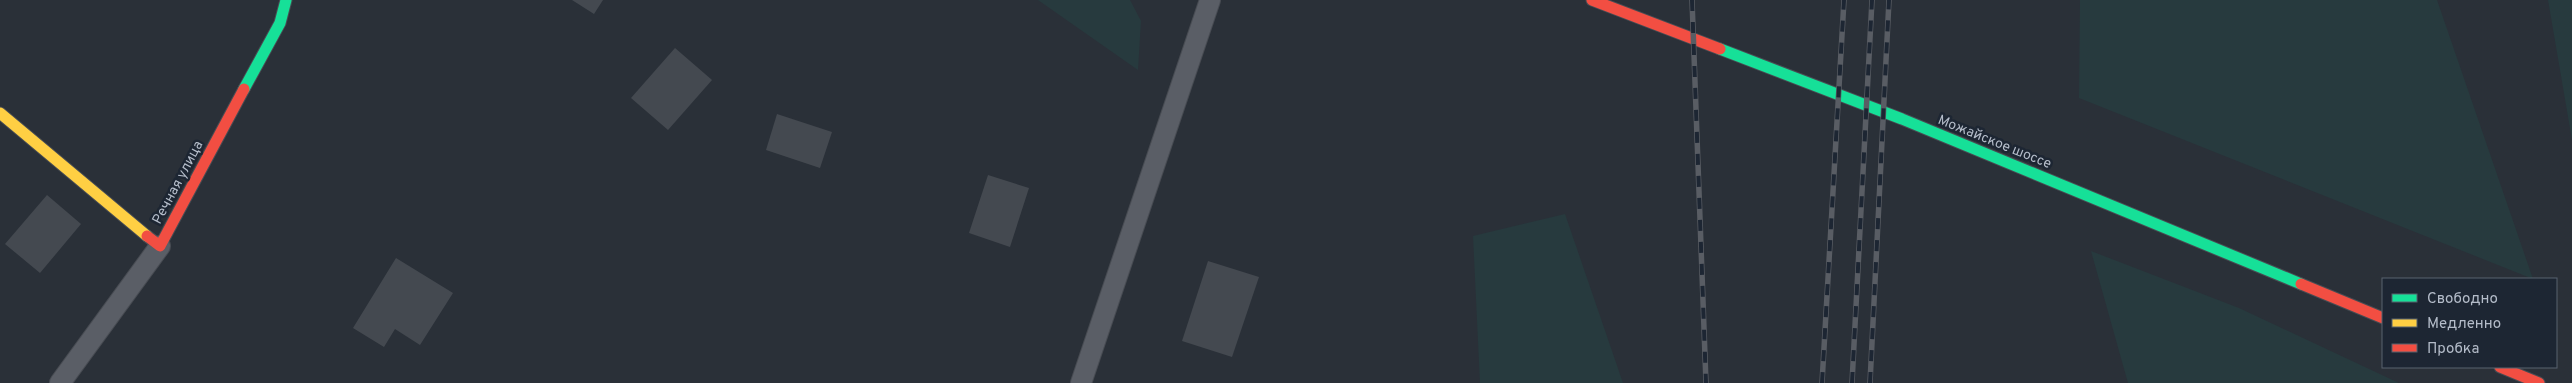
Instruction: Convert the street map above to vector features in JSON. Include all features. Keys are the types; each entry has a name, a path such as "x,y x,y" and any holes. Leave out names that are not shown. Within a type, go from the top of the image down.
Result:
{"main road":[{"name":"Речная улица","path":"0,113 160,246 280,23 286,0"},
{"name":"Можайское шоссе","path":"1592,0 1902,119 2382,318"},
{"path":"2502,368 2539,383"}],"lane":[{"path":"1081,383 1210,0"},
{"path":"60,383 160,246"}],"green space":[{"path":"1038,0 1130,0 1141,21 1138,70"},
{"path":"2080,0 2437,0 2533,278 2530,278 2079,98"},
{"path":"2548,0 2572,0 2572,140"},
{"path":"1565,214 1623,383 1480,383 1473,236"},
{"path":"2091,251 2239,308 2399,383 2128,383"}],"building":[{"path":"572,0 603,0 594,14"},
{"path":"675,48 712,80 668,130 631,98"},
{"path":"777,114 832,132 820,168 766,150"},
{"path":"988,175 1029,188 1010,247 969,233"},
{"path":"47,195 81,224 40,273 5,244"},
{"path":"396,258 453,293 420,345 395,329 384,347 353,328"},
{"path":"1208,261 1259,277 1232,357 1182,341"}],"railway":[{"path":"1692,0 1706,383"},
{"path":"1822,383 1844,0"},
{"path":"1852,383 1872,0"},
{"path":"1870,383 1889,0"}],"traffic: fast":[{"path":"244,89 280,23 286,0"},
{"path":"1720,49 1902,119 2301,284"}],"traffic: slow":[{"path":"0,113 147,236"}],"traffic: jam":[{"path":"1592,0 1720,49"},
{"path":"147,236 160,246 244,89"},
{"path":"2301,284 2382,318"},
{"path":"2502,368 2539,383"}]}
